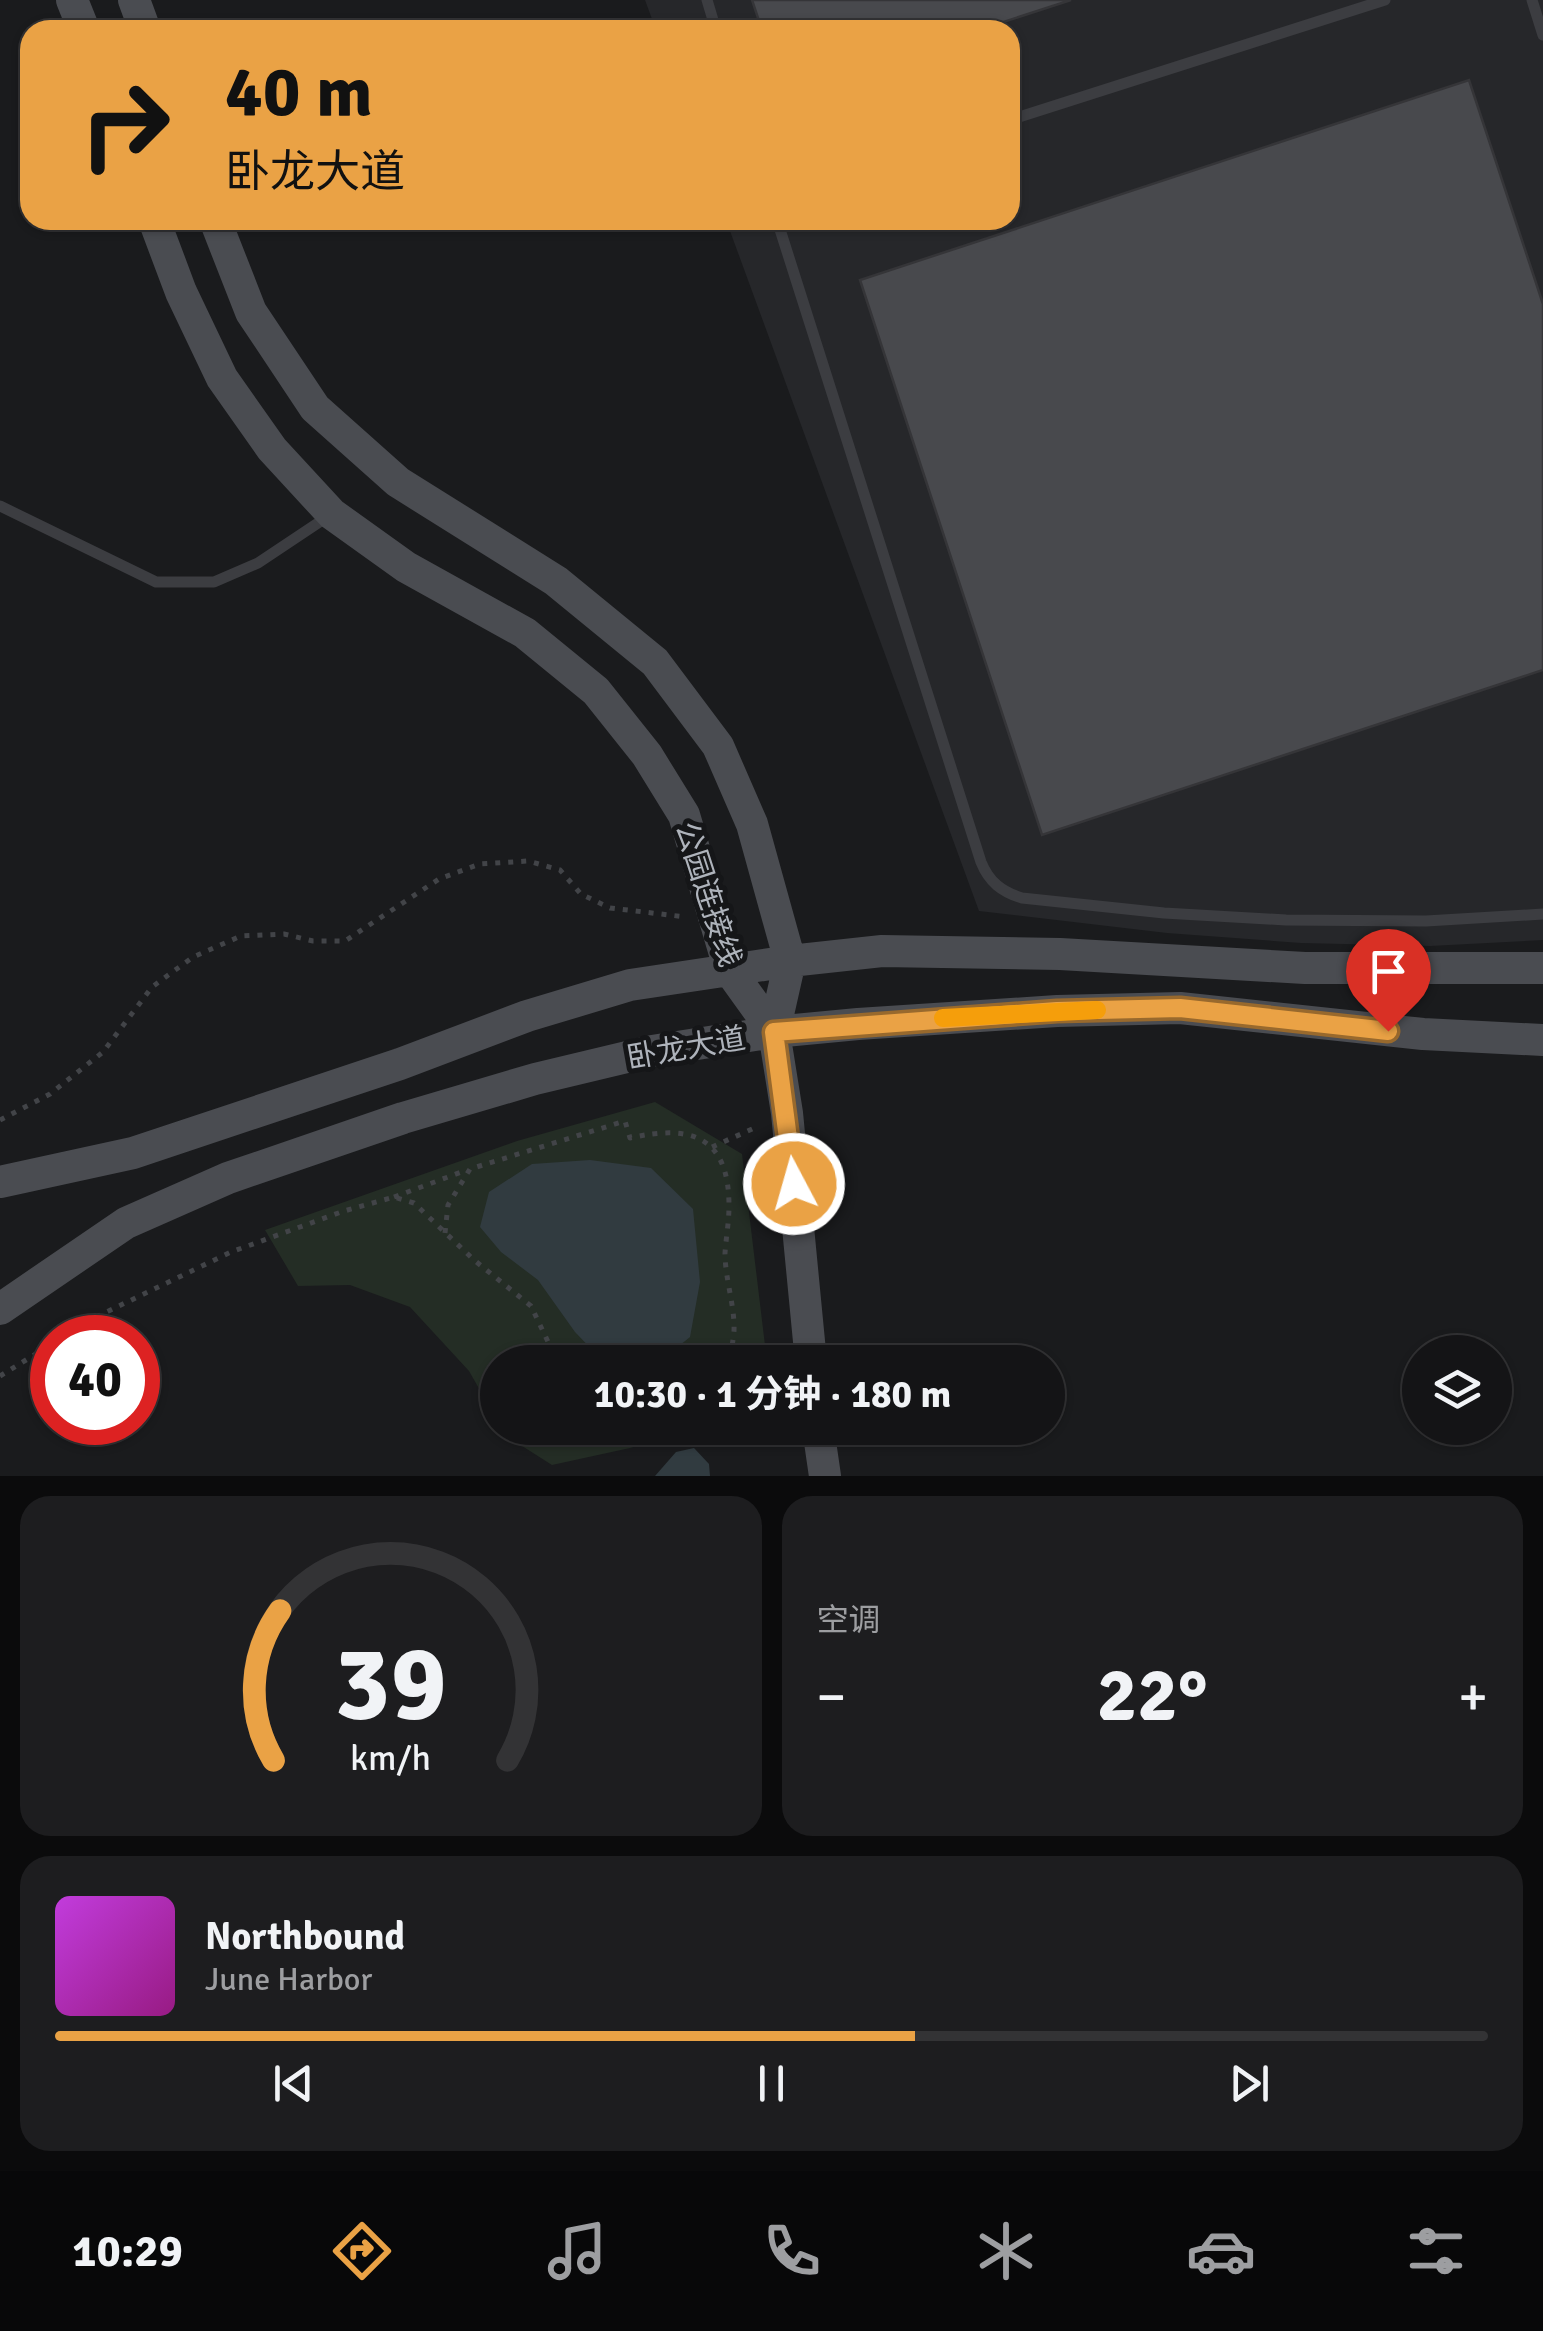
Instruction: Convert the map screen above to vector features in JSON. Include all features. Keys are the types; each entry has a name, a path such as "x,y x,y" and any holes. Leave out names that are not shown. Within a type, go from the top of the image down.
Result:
{"main road":[{"name":"公园连接线","path":"158,230 181,292 222,378 272,449 332,514 406,567 524,633 596,691 646,755 684,816 730,971 774,1032"},
{"name":"公园连接线","path":"219,230 251,312 315,408 398,482 556,581 655,662 718,746 752,824 790,961 774,1032"},
{"path":"0,1182 133,1153 400,1064 527,1016 630,985 790,961 882,951 1060,954 1304,968 1543,968"},
{"name":"卧龙大道","path":"0,1309 126,1223 228,1178 403,1118 536,1079 652,1051 774,1032 1057,1011 1180,1008 1423,1034 1543,1040"},
{"path":"774,1032 787,1113 809,1345"},
{"path":"821,1445 826,1476"}],"lane":[{"path":"1020,117 1385,0"},
{"path":"1532,0 1543,35"},
{"path":"779,230 981,862 996,886 1022,898 1222,918 1426,921 1543,914"},
{"path":"0,506 156,582 214,582 258,563 332,514"}],"path":[{"path":"0,1120 50,1094 104,1052 152,987 193,957 241,936 284,934 346,941 439,880 480,864 528,861 560,870 581,894 610,908 694,918"},
{"path":"712,1147 787,1113"},
{"path":"100,1315 231,1252 470,1168 625,1121 630,1138 665,1130 690,1134 712,1147 726,1172 729,1207 725,1257 734,1329 732,1345"},
{"path":"445,1232 448,1204 470,1168"},
{"path":"394,1197 414,1203 531,1306 550,1345"},
{"path":"0,1376 30,1358"}],"shaded area":[{"path":"645,0 1543,0 1543,940 1430,946 1301,943 1167,933 979,911 730,230 1020,230 1020,20 652,20"},
{"path":"655,1102 742,1154 765,1345 480,1345 480,1390 469,1371 410,1307 350,1285 298,1286 265,1230 517,1141"},
{"path":"590,1160 651,1168 693,1209 700,1282 690,1337 680,1345 588,1345 538,1280 501,1252 480,1227 489,1192 532,1164"},
{"path":"521,1445 640,1445 630,1448 552,1465"},
{"path":"694,1448 709,1464 710,1476 655,1476 676,1452"}],"building":[{"path":"752,0 1071,0 1010,20 759,20"},
{"path":"1469,80 1543,304 1543,670 1042,835 860,280"}],"slow traffic":[{"path":"943,1018 1097,1010"}],"route":[{"path":"794,1184 774,1032 1057,1011 1180,1008 1388,1031"}]}
